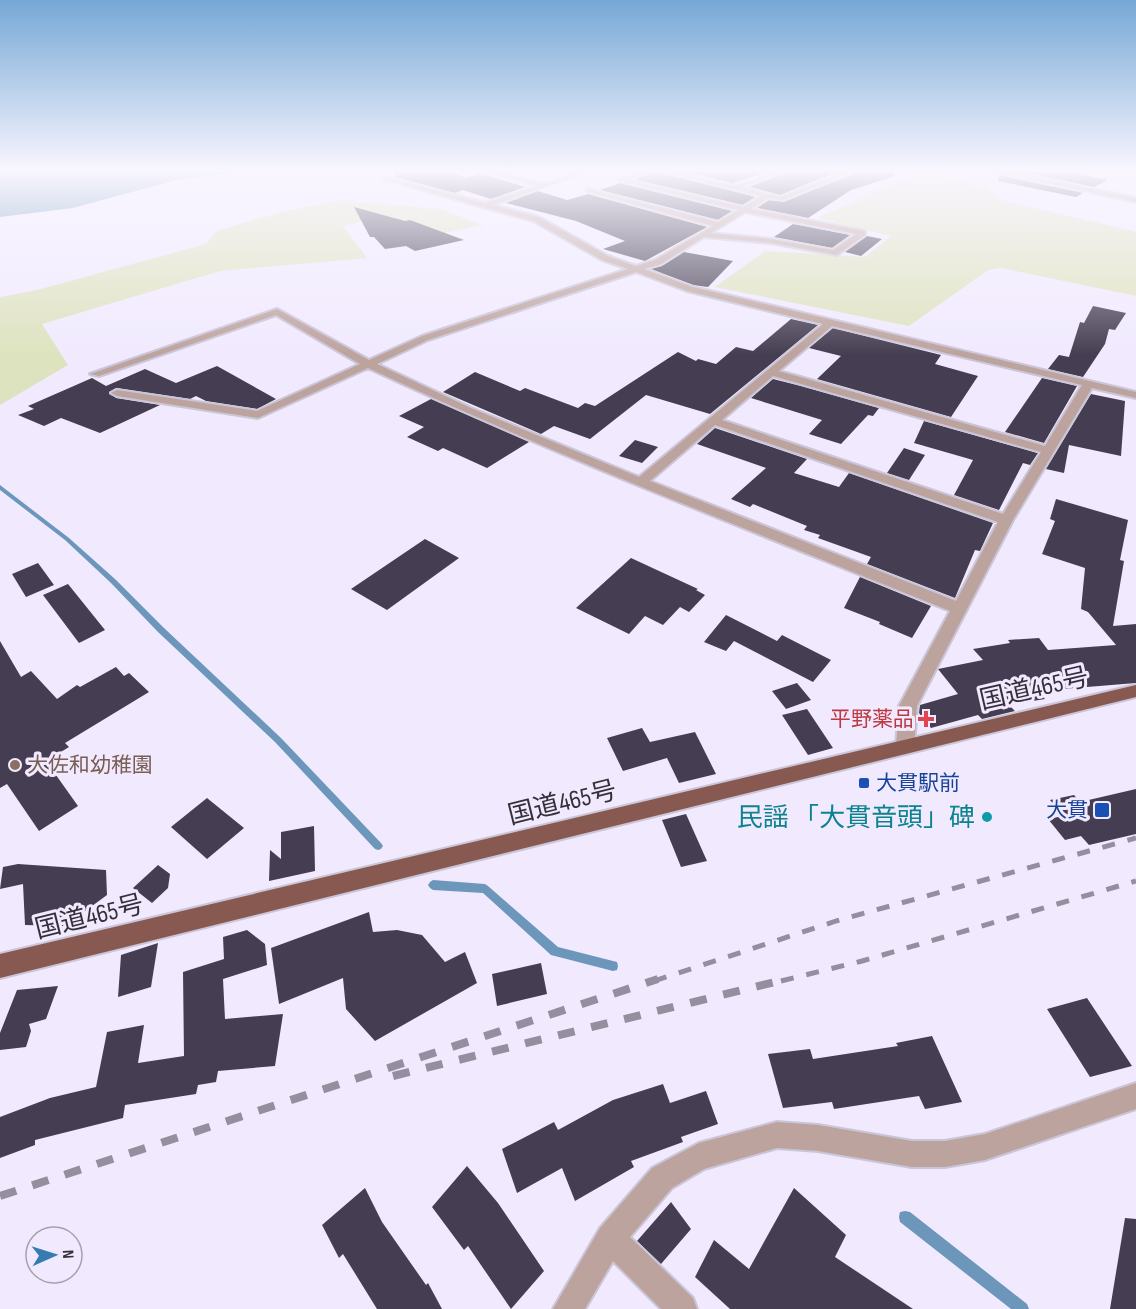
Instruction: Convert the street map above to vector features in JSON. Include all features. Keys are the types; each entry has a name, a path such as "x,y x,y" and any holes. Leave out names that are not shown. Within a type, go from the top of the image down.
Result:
{"highway":[{"name":"国道465号","path":"0,966 1136,692"}],"street":[{"path":"559,232 605,258 690,289 1136,394"},
{"path":"117,393 258,415 425,338 658,262 706,232"},
{"path":"703,234 771,241 834,253 862,233 857,232"},
{"path":"95,374 277,312 368,364 467,410 641,483 961,609"},
{"path":"641,483 831,322"},
{"path":"773,373 1049,451"},
{"path":"905,747 908,706 1006,520 1089,383"},
{"path":"714,421 1006,520"},
{"path":"568,1309 610,1238 662,1178 699,1157 777,1135 818,1138 912,1155 945,1154 985,1147 1136,1096"},
{"path":"610,1238 682,1309"}],"green space":[{"path":"215,232 348,232 367,258 220,271 42,324 68,365 0,405 0,297 37,290 206,244"},
{"path":"421,232 448,232 434,235"},
{"path":"875,232 1136,232 1136,296 1001,268 988,270 909,326 715,287 765,251 865,257 891,236"}],"building":[{"path":"367,232 443,232 464,240 415,251 406,246 385,249 374,237 370,237"},
{"path":"603,232 698,232 645,261 603,249 625,241"},
{"path":"781,232 835,232 850,235 832,248 774,237"},
{"path":"867,236 882,239 861,256 845,252"},
{"path":"684,252 733,261 708,287 693,285 651,269 662,266"},
{"path":"1093,306 1126,313 1115,330 1109,329 1105,344 1083,377 1048,369 1059,355 1069,357 1080,322 1084,323"},
{"path":"791,319 818,325 710,414 646,395 590,439 554,426 541,434 443,392 475,372 520,391 525,388 578,408 585,403 595,406 678,352 696,361 698,359 716,364 736,347 753,351"},
{"path":"833,328 941,355 935,364 978,376 951,417 817,379 841,356 809,348"},
{"path":"217,366 276,399 257,409 206,401 196,396 190,399 116,388 109,392 116,398 160,405 100,433 61,418 44,426 18,415 34,409 28,406 92,378 106,386 145,369 176,383"},
{"path":"1042,378 1077,386 1044,443 1005,432"},
{"path":"773,379 879,408 873,416 868,415 841,444 809,434 822,420 751,398"},
{"path":"1091,394 1125,401 1121,456 1069,445 1064,473 1046,469"},
{"path":"431,399 529,442 487,468 443,448 438,451 407,437 424,427 399,416"},
{"path":"924,421 1038,453 1030,465 1023,463 999,510 954,495 973,460 914,443"},
{"path":"715,428 807,459 794,473 839,487 849,473 993,523 980,551 975,550 955,598 867,564 871,557 818,538 820,535 804,530 807,526 753,504 750,507 731,499 766,468 697,444"},
{"path":"635,440 658,447 642,463 619,456"},
{"path":"904,448 925,455 909,480 887,473"},
{"path":"1056,499 1128,520 1120,560 1124,561 1113,626 1136,624 1136,683 1038,691 1045,699 1009,705 1015,711 982,719 978,715 931,728 919,713 920,705 958,694 938,669 983,660 973,649 1010,643 1008,640 1039,638 1048,650 1116,645 1088,612 1081,609 1085,568 1042,554 1055,521 1050,519"},
{"path":"425,539 459,558 387,610 351,589"},
{"path":"631,558 698,589 696,590 705,595 689,612 680,607 663,625 645,616 629,634 576,608"},
{"path":"38,563 54,585 26,597 12,574"},
{"path":"860,577 931,606 912,638 844,608"},
{"path":"68,584 105,630 79,643 43,595"},
{"path":"726,615 777,641 782,635 831,660 813,682 734,641 726,651 704,642"},
{"path":"0,641 21,677 31,671 57,699 77,685 80,687 116,667 124,676 129,673 149,692 65,743 69,747 46,761 78,806 39,831 7,784 0,788"},
{"path":"797,683 811,700 786,709 772,691"},
{"path":"807,709 833,748 808,755 782,715"},
{"path":"642,728 650,742 695,732 716,774 679,783 667,758 623,771 607,738"},
{"path":"1136,789 1136,834 1089,845 1081,836 1065,840 1048,819 1063,816 1050,800 1074,795 1080,802"},
{"path":"207,798 244,828 207,859 171,827"},
{"path":"686,814 707,861 681,867 662,820"},
{"path":"314,826 315,871 269,881 270,850 281,859 281,832"},
{"path":"18,864 106,870 107,895 65,926 25,925 23,884 0,889 3,867"},
{"path":"158,865 170,874 168,888 152,903 133,888"},
{"path":"369,912 373,932 397,930 422,935 445,962 465,952 477,983 375,1041 346,1009 343,978 279,1004 271,948"},
{"path":"247,930 265,944 267,965 223,979 225,1019 283,1014 275,1066 218,1071 216,1082 198,1085 196,1094 125,1105 123,1118 35,1140 35,1145 0,1158 0,1117 50,1098 96,1087 107,1032 144,1025 138,1063 184,1056 183,972 224,959 223,937"},
{"path":"158,943 151,987 118,997 121,955"},
{"path":"541,963 547,994 497,1006 492,974"},
{"path":"58,986 46,1019 29,1024 31,1031 26,1047 0,1050 0,1033 17,990"},
{"path":"1087,998 1132,1066 1090,1077 1047,1009"},
{"path":"932,1036 962,1102 925,1109 919,1096 834,1109 832,1102 783,1108 768,1054 810,1049 813,1059 898,1046 896,1043"},
{"path":"663,1084 670,1103 706,1091 718,1124 681,1137 683,1142 631,1161 634,1167 575,1201 562,1168 517,1193 502,1149 554,1122 558,1130 613,1100"},
{"path":"467,1166 498,1203 544,1271 511,1309 468,1246 464,1250 432,1207"},
{"path":"365,1188 382,1222 426,1285 428,1283 442,1309 377,1309 343,1254 339,1258 322,1225"},
{"path":"794,1188 846,1235 835,1257 913,1309 730,1309 695,1277 714,1240 749,1269"},
{"path":"671,1202 691,1229 661,1264 637,1241"},
{"path":"1125,1218 1136,1219 1136,1309 1110,1309"}],"waterway":[{"path":"0,487 67,539 113,581 161,630 278,740 378,846"},
{"path":"433,885 485,889 555,951 613,966"},
{"path":"905,1217 1022,1309"}],"railway":[{"path":"654,981 836,921 1136,838"},
{"path":"781,981 862,961 1136,881"},
{"path":"0,1196 658,979"},
{"path":"393,1076 787,979"}],"place":[{"name":"平野薬品","path":"926,719"},
{"name":"大佐和幼稚園","path":"15,765"},
{"name":"大貫駅前","path":"864,783"},
{"name":"大貫","path":"1102,810"},
{"name":"民謡 「大貫音頭」碑","path":"987,817"}]}
